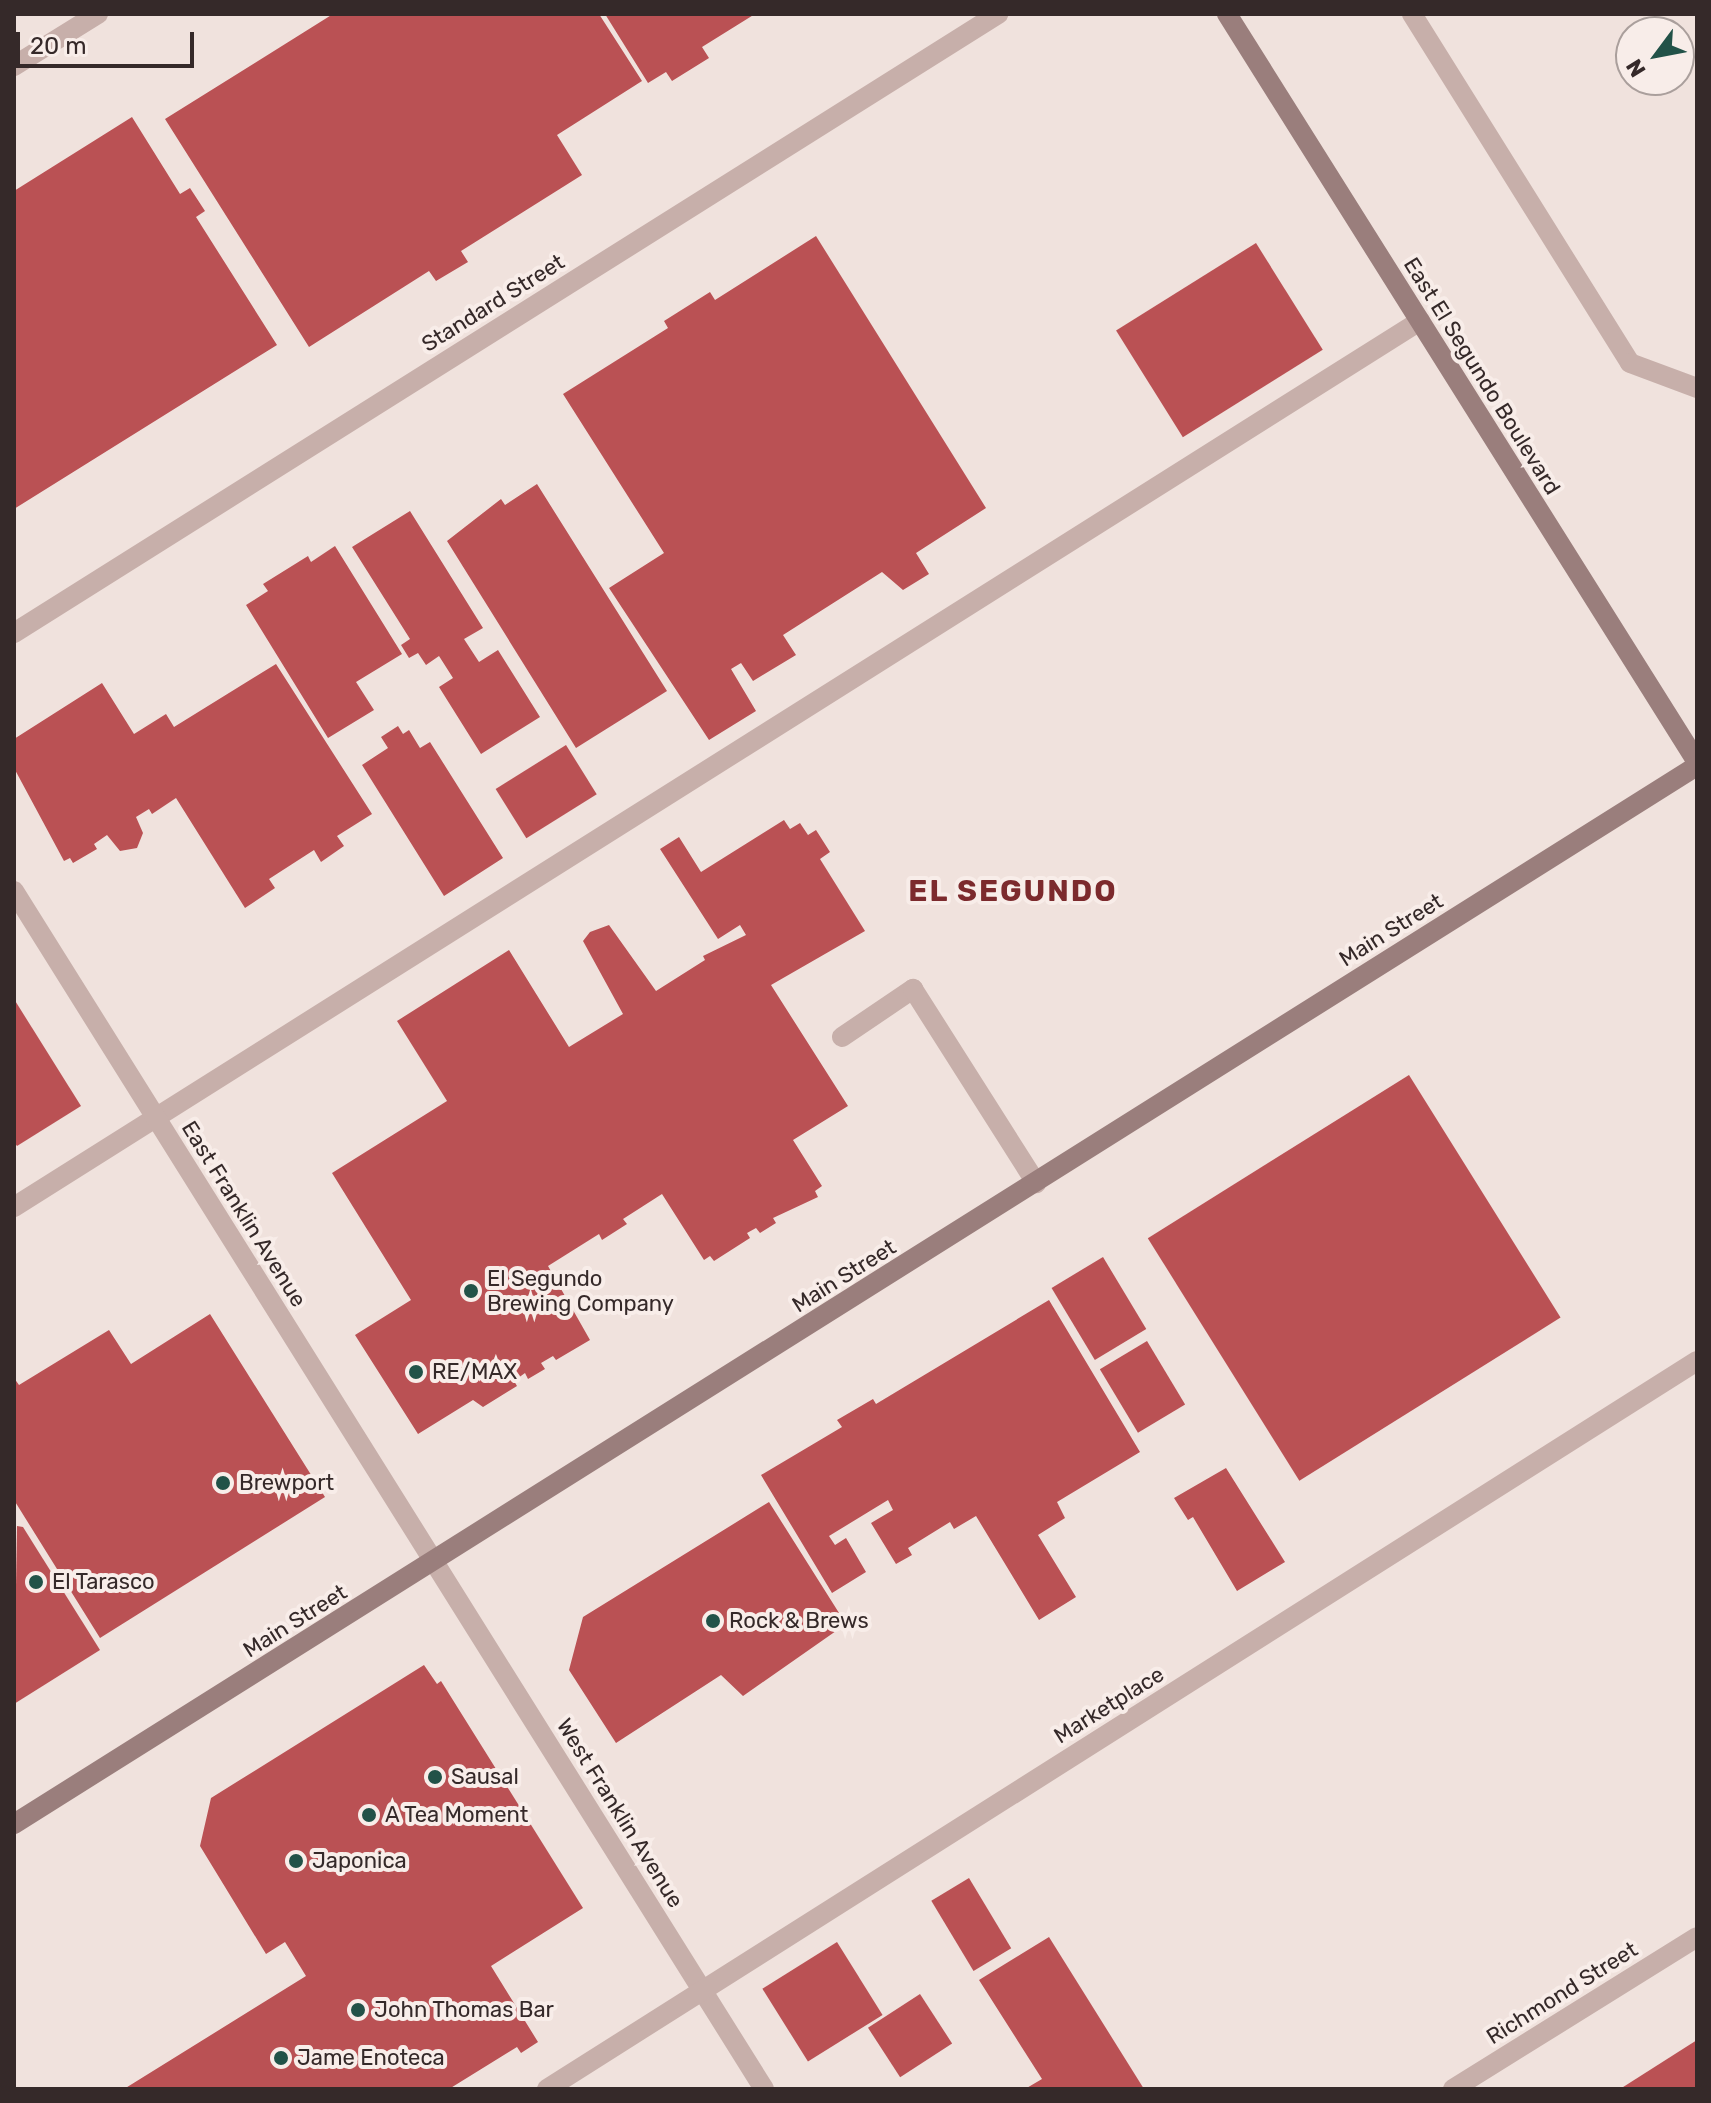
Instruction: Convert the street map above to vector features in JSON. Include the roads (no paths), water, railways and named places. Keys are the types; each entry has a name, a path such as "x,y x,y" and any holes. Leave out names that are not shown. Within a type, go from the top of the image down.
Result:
{"main road":[{"name":"East El Segundo Boulevard","path":"1227,14 1697,764"},
{"name":"Main Street","path":"14,1824 435,1562 1697,764"}],"street":[{"path":"14,66 98,14"},
{"name":"Standard Street","path":"14,633 998,14"},
{"path":"1412,14 1630,363 1697,388"},
{"path":"14,1207 1420,321"},
{"name":"East Franklin Avenue","path":"14,891 435,1562"},
{"path":"842,1037 913,989 1036,1183"},
{"name":"Marketplace","path":"547,2089 1697,1361"},
{"name":"West Franklin Avenue","path":"435,1562 764,2089"},
{"name":"Richmond Street","path":"1453,2089 1697,1937"}],"place":[{"name":"El Segundo Brewing Company","path":"471,1291"},
{"name":"RE/MAX","path":"416,1372"},
{"name":"Brewport","path":"223,1483"},
{"name":"El Tarasco","path":"36,1582"},
{"name":"Rock & Brews","path":"713,1621"},
{"name":"Sausal","path":"435,1777"},
{"name":"A Tea Moment","path":"369,1815"},
{"name":"Japonica","path":"296,1861"},
{"name":"John Thomas Bar","path":"358,2010"},
{"name":"Jame Enoteca","path":"281,2058"}],"district":[{"name":"EL SEGUNDO","path":"1013,891"}]}
